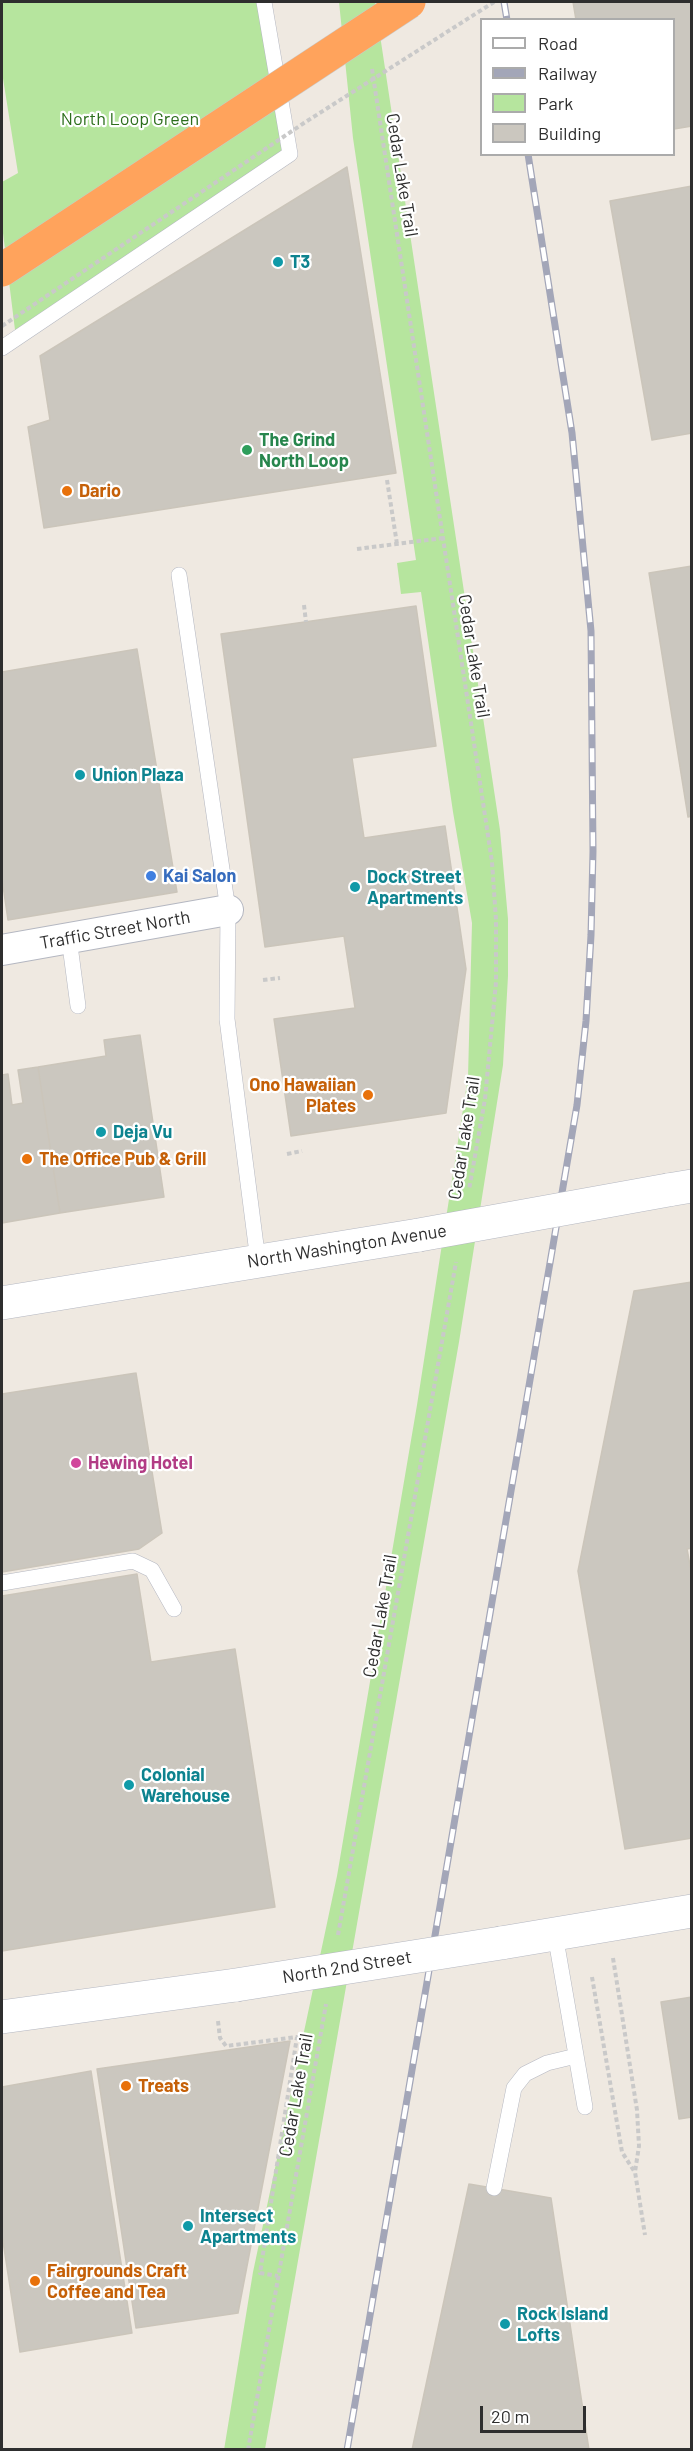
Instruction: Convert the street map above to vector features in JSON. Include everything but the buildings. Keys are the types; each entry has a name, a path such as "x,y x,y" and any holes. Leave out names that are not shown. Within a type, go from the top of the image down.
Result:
{"highway":[{"path":"2,270 409,2"}],"street":[{"name":"Traffic Street North","path":"2,950 228,909"},
{"name":"North Washington Avenue","path":"2,1303 419,1235 680,1188"},
{"name":"North 2nd Street","path":"2,2017 225,1986 692,1911"}],"lane":[{"path":"2,348 290,154 264,2"},
{"path":"179,575 228,909 227,1019 258,1261"},
{"path":"69,938 78,1006"},
{"path":"2,1583 133,1561 152,1570 174,1610"},
{"path":"555,1934 585,2107"},
{"path":"494,2188 514,2088 525,2074 547,2063 576,2056"}],"path":[{"path":"2,326 304,123 494,2"},
{"name":"Cedar Lake Trail","path":"371,60 492,862 496,920 496,982 492,1040 485,1099 468,1193"},
{"path":"387,480 397,544"},
{"path":"357,549 443,538"},
{"path":"304,605 306,622"},
{"path":"263,980 280,978"},
{"path":"286,1154 302,1152"},
{"name":"Cedar Lake Trail","path":"336,1946 458,1252"},
{"path":"608,1925 637,2110 639,2146 635,2172 645,2235"},
{"path":"592,1977 622,2152 635,2172"},
{"path":"225,1986 220,2038 226,2046 297,2037 260,2273 278,2276"},
{"name":"Cedar Lake Trail","path":"248,2450 328,1993"}],"green space":[{"name":"North Loop Green","path":"2,2 264,2 290,154 16,338 2,225 2,182 18,173 2,72"},
{"path":"339,2 375,2 500,830 508,919 508,976 503,1065 459,1342 265,2449 224,2450 253,2272 337,1876 417,1405 468,1077 472,923 453,812 421,592 401,594 397,563 416,560 353,138"}],"railway":[{"path":"504,2 507,18"},
{"path":"347,2450 577,1105 586,1021 593,851 591,631 572,433 528,156"}],"place":[{"name":"T3","path":"278,262"},
{"name":"The Grind North Loop","path":"247,450"},
{"name":"Dario","path":"67,491"},
{"name":"Union Plaza","path":"80,775"},
{"name":"Kai Salon","path":"151,876"},
{"name":"Dock Street Apartments","path":"355,887"},
{"name":"Ono Hawaiian Plates","path":"368,1095"},
{"name":"Deja Vu","path":"101,1132"},
{"name":"The Office Pub & Grill","path":"27,1159"},
{"name":"Hewing Hotel","path":"76,1463"},
{"name":"Colonial Warehouse","path":"129,1785"},
{"name":"Treats","path":"126,2086"},
{"name":"Intersect Apartments","path":"188,2226"},
{"name":"Fairgrounds Craft Coffee and Tea","path":"35,2281"},
{"name":"Rock Island Lofts","path":"505,2324"}]}
